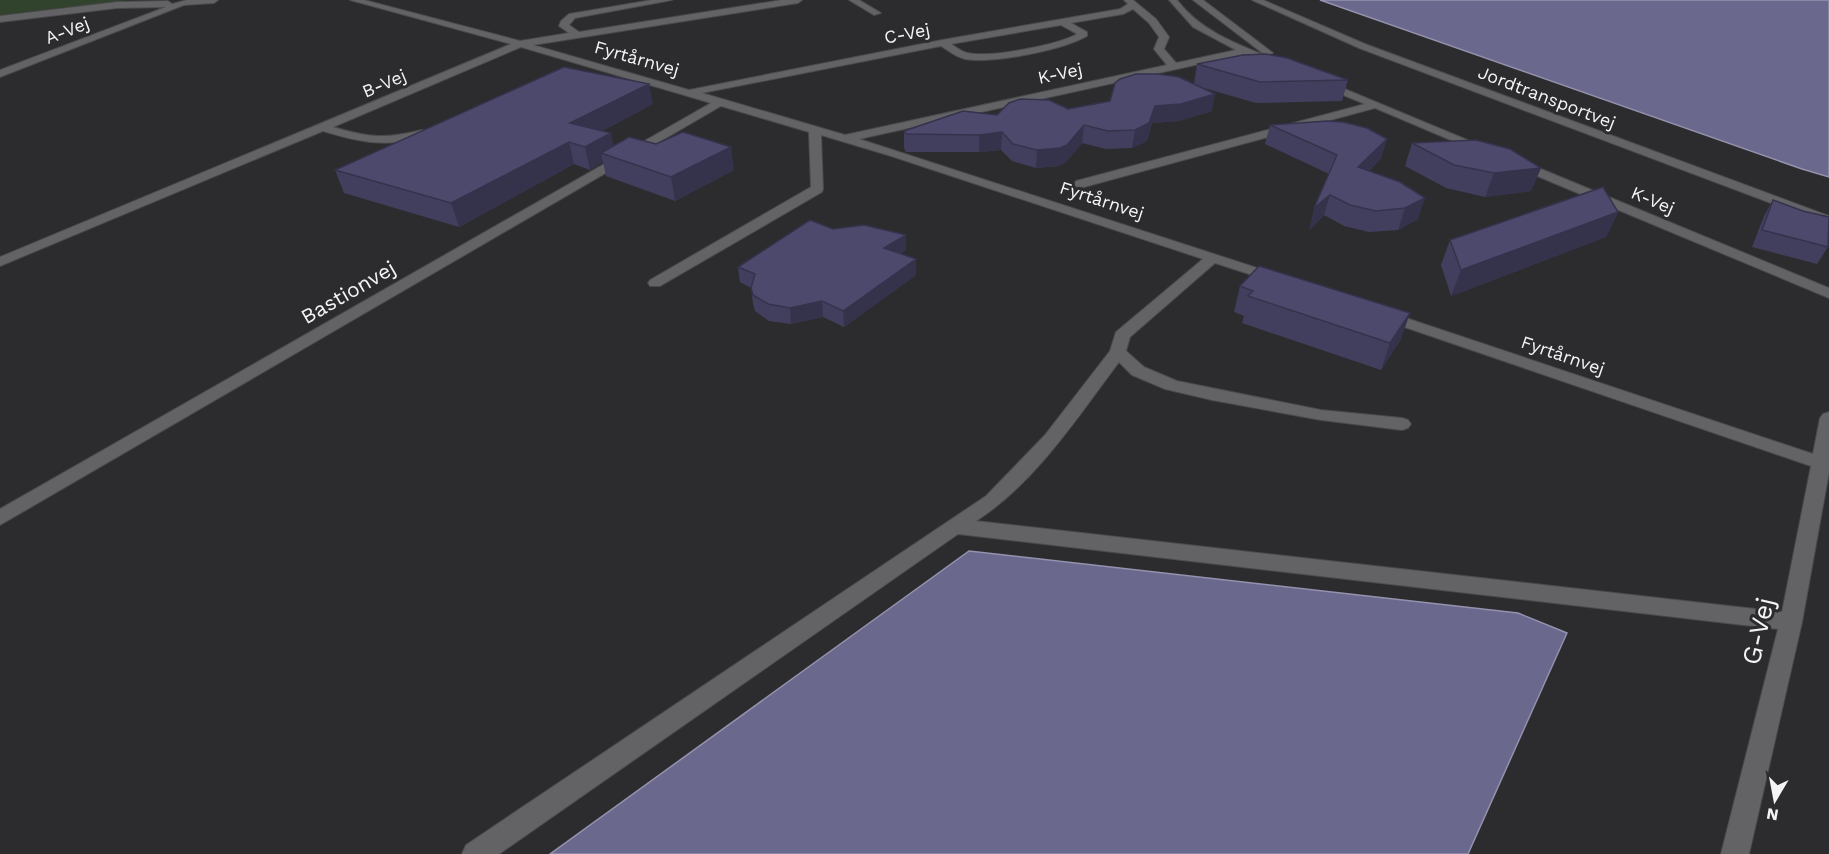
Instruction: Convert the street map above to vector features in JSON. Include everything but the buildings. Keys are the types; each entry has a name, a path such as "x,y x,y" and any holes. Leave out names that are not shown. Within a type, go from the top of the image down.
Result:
{"lane":[{"name":"A-Vej","path":"0,74 183,3 214,0"},
{"name":"Fyrtårnvej","path":"354,0 520,44 718,103 846,138 1291,284"},
{"path":"577,35 564,26 564,23 572,16 668,0"},
{"name":"B-Vej","path":"0,262 520,44 764,2 798,0"},
{"path":"853,0 877,13"},
{"path":"1173,0 1182,14 1202,30 1246,51 1288,67 1197,0"},
{"name":"Jordtransportvej","path":"1256,0 1362,46 1829,221"},
{"path":"1131,2 1148,14 1162,33 1164,37 1160,49 1174,67"},
{"name":"C-Vej","path":"686,93 1123,10 1131,2"},
{"path":"0,19 117,5 183,3"},
{"path":"942,43 965,55 980,57 1066,43 1084,34 1061,21"},
{"name":"K-Vej","path":"846,138 1246,51"},
{"path":"560,71 580,62"},
{"name":"K-Vej","path":"1306,76 1829,293"},
{"name":"Bastionvej","path":"0,518 718,103"},
{"path":"1080,184 1375,105"},
{"path":"322,127 374,141 395,142 412,138 432,129"},
{"path":"655,283 817,189 815,130"},
{"path":"476,854 993,501 1051,439 1118,352 1122,335 1214,257"},
{"name":"Fyrtårnvej","path":"1370,310 1825,465"},
{"path":"1118,352 1138,371 1171,385 1321,415 1402,424"},
{"name":"G-Vej","path":"1735,854 1791,622 1825,465 1829,418"},
{"path":"954,526 1791,622"}],"green space":[{"path":"0,0 129,0 0,15"}],"shaded area":[{"path":"1320,0 1829,0 1829,177 1802,169"},
{"path":"969,551 1518,613 1567,633 1468,854 550,854"}]}
